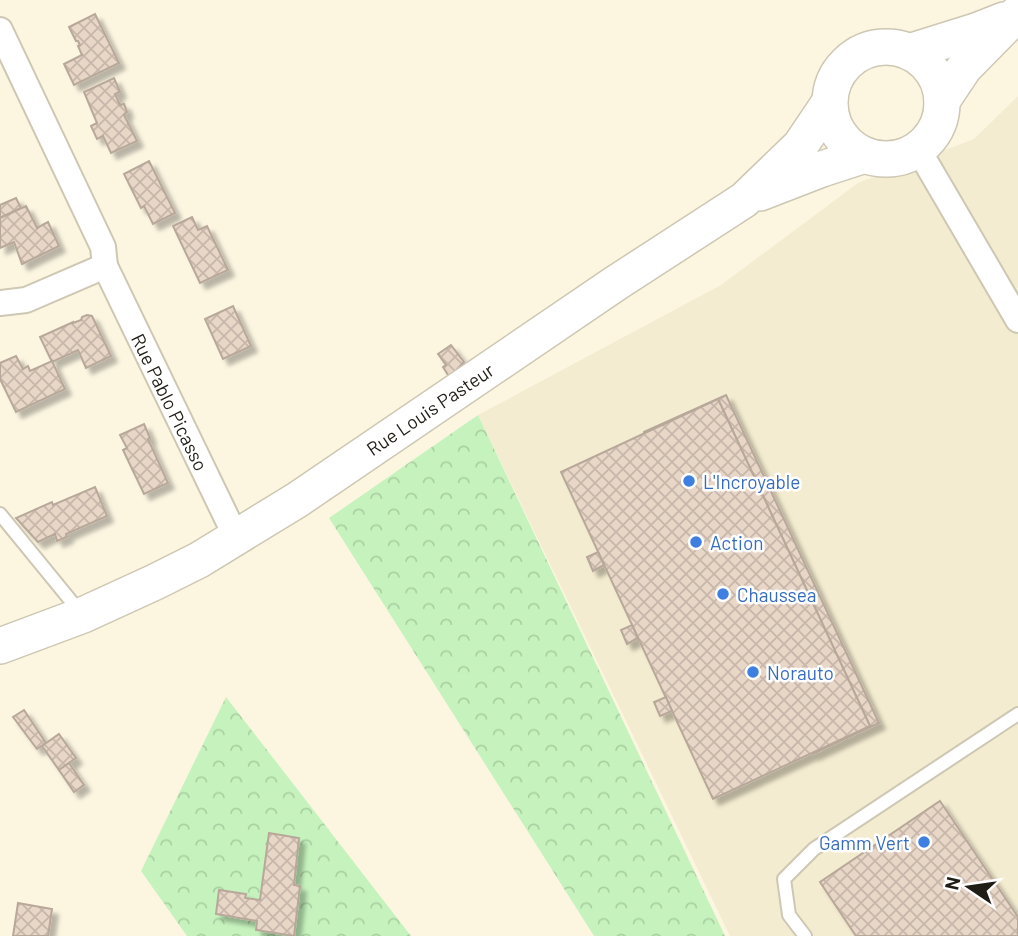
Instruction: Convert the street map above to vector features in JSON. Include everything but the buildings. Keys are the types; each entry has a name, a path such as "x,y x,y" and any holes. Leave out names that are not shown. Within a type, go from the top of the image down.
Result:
{"main road":[{"path":"909,52 976,31 1017,14"},
{"path":"942,101 964,68 1017,14"},
{"path":"891,47 909,52 922,60 939,86 942,101 939,120 931,136 918,149 901,157 883,159 865,155 850,147 839,135 832,119 830,103 832,85 841,68 855,56 872,48 891,47"},
{"name":"Rue Louis Pasteur","path":"0,646 95,609 199,560 297,499 616,283 744,200 800,146 830,103"},
{"name":"Rue Louis Pasteur","path":"744,200 865,155"}],"street":[{"name":"Rue Pablo Picasso","path":"0,30 103,247 105,266 236,537"},
{"path":"918,149 1018,319"},
{"path":"0,303 26,300 105,266"}],"lane":[{"path":"0,514 95,609"},
{"path":"805,936 789,915 784,879 814,849 1018,714"}],"shaded area":[{"path":"1018,96 1018,936 730,936 478,415 721,285 858,183 974,139"}],"green space":[{"path":"478,415 725,936 594,936 329,518"},
{"path":"226,697 411,936 187,936 141,871"}],"place":[{"name":"L'Incroyable","path":"689,481"},
{"name":"Action","path":"696,542"},
{"name":"Chaussea","path":"723,594"},
{"name":"Norauto","path":"753,672"},
{"name":"Gamm Vert","path":"924,842"}]}
